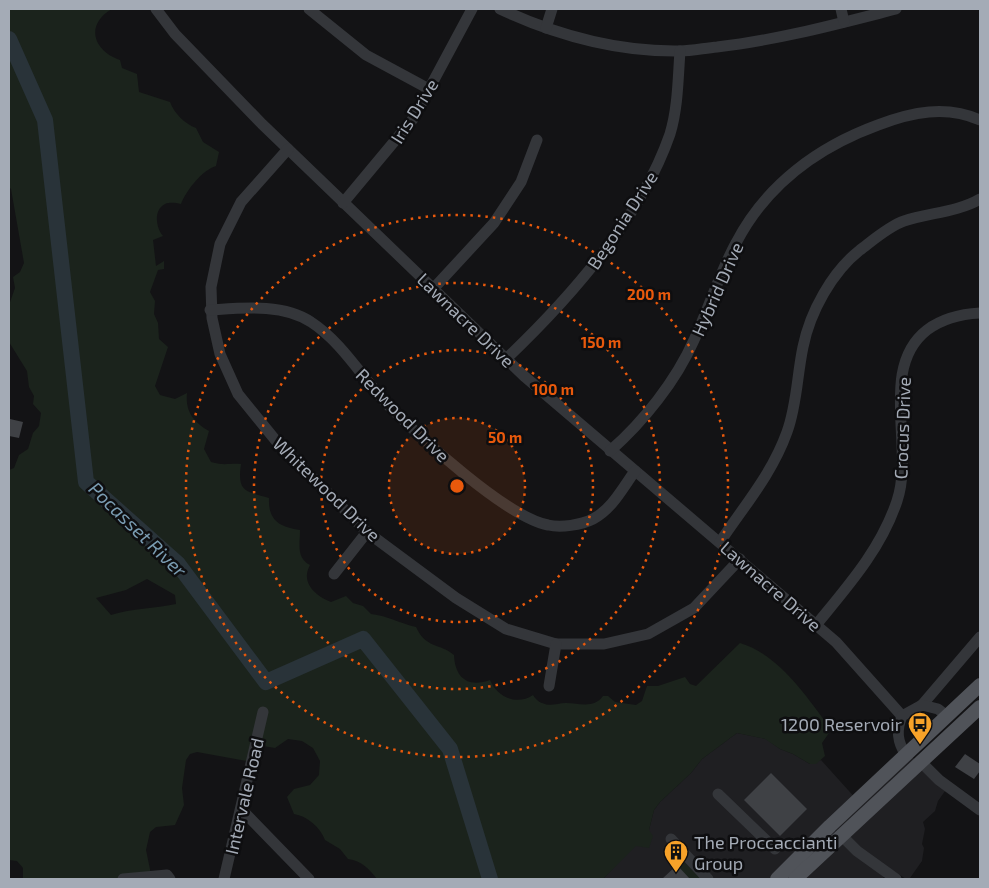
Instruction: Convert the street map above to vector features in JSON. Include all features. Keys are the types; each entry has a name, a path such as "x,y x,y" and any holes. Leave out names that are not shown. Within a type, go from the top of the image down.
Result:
{"main road":[{"path":"777,879 830,826 980,685"},
{"path":"795,879 980,707"}],"street":[{"name":"Lawnacre Drive","path":"156,9 175,34 288,150 506,359 610,451 720,542 836,642 902,716"},
{"path":"309,9 366,55 429,90"},
{"name":"Iris Drive","path":"343,204 413,119 472,9"},
{"path":"500,9 546,28 579,38 617,46 680,51 759,42 896,9"},
{"path":"546,28 552,9"},
{"path":"841,9 844,22"},
{"name":"Begonia Drive","path":"506,359 550,318 593,266 657,166 670,132 673,117 680,51"},
{"name":"Hybrid Drive","path":"610,451 639,421 681,363 694,342 720,276 737,241 761,206 789,175 830,146 902,116 944,110 980,120"},
{"path":"434,288 494,223 521,182 537,140"},
{"name":"Whitewood Drive","path":"288,150 241,202 220,244 211,287 210,310 220,354 238,394 277,442 367,532 456,598 506,629 556,644 604,644 648,634 694,608 740,559"},
{"path":"720,542 750,502 772,466 787,432 796,393 803,346 814,314 831,282 858,252 902,222 980,199"},
{"name":"Redwood Drive","path":"210,310 239,308 282,311 311,322 336,346 388,405 459,470 521,514 548,525 575,525 597,517 608,509 635,472"},
{"name":"Crocus Drive","path":"816,625 874,552 887,528 898,499 904,463 900,396 902,375 905,361 913,344 935,324 959,315 980,313"},
{"path":"334,574 367,532"},
{"path":"906,755 899,744 897,735 902,716 922,706 980,638"},
{"path":"550,686 556,644"},
{"path":"922,706 938,709 947,716"},
{"name":"Intervale Road","path":"224,879 242,810 263,712"},
{"path":"921,762 939,780 980,810"},
{"path":"718,794 775,849"},
{"path":"242,810 308,879"},
{"path":"842,836 890,878"},
{"path":"671,839 708,879"},
{"path":"123,879 167,875 170,879"}],"shaded area":[{"path":"9,9 112,9 103,15 95,30 99,44 111,56 120,60 122,68 137,74 139,92 170,102 180,118 196,128 203,142 219,152 216,166 205,172 195,182 181,204 165,204 157,215 157,224 163,236 153,240 156,266 164,261 164,269 158,270 150,292 155,301 154,314 158,323 159,339 168,347 155,386 160,395 175,399 187,393 187,405 191,415 194,420 209,431 204,449 211,462 241,464 240,480 244,489 269,498 271,512 277,522 281,525 300,530 299,546 303,558 310,565 307,578 311,588 331,602 346,596 353,603 363,606 371,614 416,627 424,639 454,655 457,670 469,682 475,683 490,680 497,691 508,698 521,700 533,695 539,702 548,705 566,703 591,704 603,696 608,696 615,702 636,705 642,701 647,686 658,686 685,677 690,684 696,686 740,643 766,656 800,688 827,724 829,733 822,743 825,756 816,764 810,764 765,739 737,733 702,759 691,773 660,802 654,810 649,830 653,836 649,848 636,846 603,879 377,879 365,866 348,859 340,849 325,840 312,823 304,817 294,814 287,797 294,789 310,785 319,775 320,761 313,748 302,741 288,739 275,748 257,745 252,762 197,752 190,754 186,760 182,788 184,805 175,825 156,827 150,832 146,850 151,874 113,879 23,879 23,868 17,861 9,860 9,470 14,468 19,455 28,449 33,433 39,426 41,413 33,404 34,396 29,387 27,371 9,342 9,305 15,288 13,277 20,272 24,263 11,189 9,187","holes":["147,579 175,595 176,604 111,615 96,598 126,590"]},
{"path":"737,733 766,739 780,749 810,764 821,760 858,801 909,755 950,784 938,801 935,811 923,822 925,829 922,844 924,848 922,861 910,878 906,879 892,870 886,871 883,879 603,879 649,830 654,810 660,802 691,773 702,759"},
{"path":"673,851 701,879 690,879 667,857"}],"building":[{"path":"10,419 23,422 19,438 9,436"},
{"path":"965,754 980,764 980,771 974,779 955,767"},
{"path":"771,773 807,809 780,836 744,800"},
{"name":"The Proccaccianti Group","path":"677,865 690,879 662,879"}],"waterway":[{"name":"Pocasset River","path":"9,39 45,120 86,482 178,564 266,682 363,639 450,749 490,879"}],"place":[{"name":"1200 Reservoir","path":"920,745"},
{"name":"The Proccaccianti Group","path":"676,873"}]}
